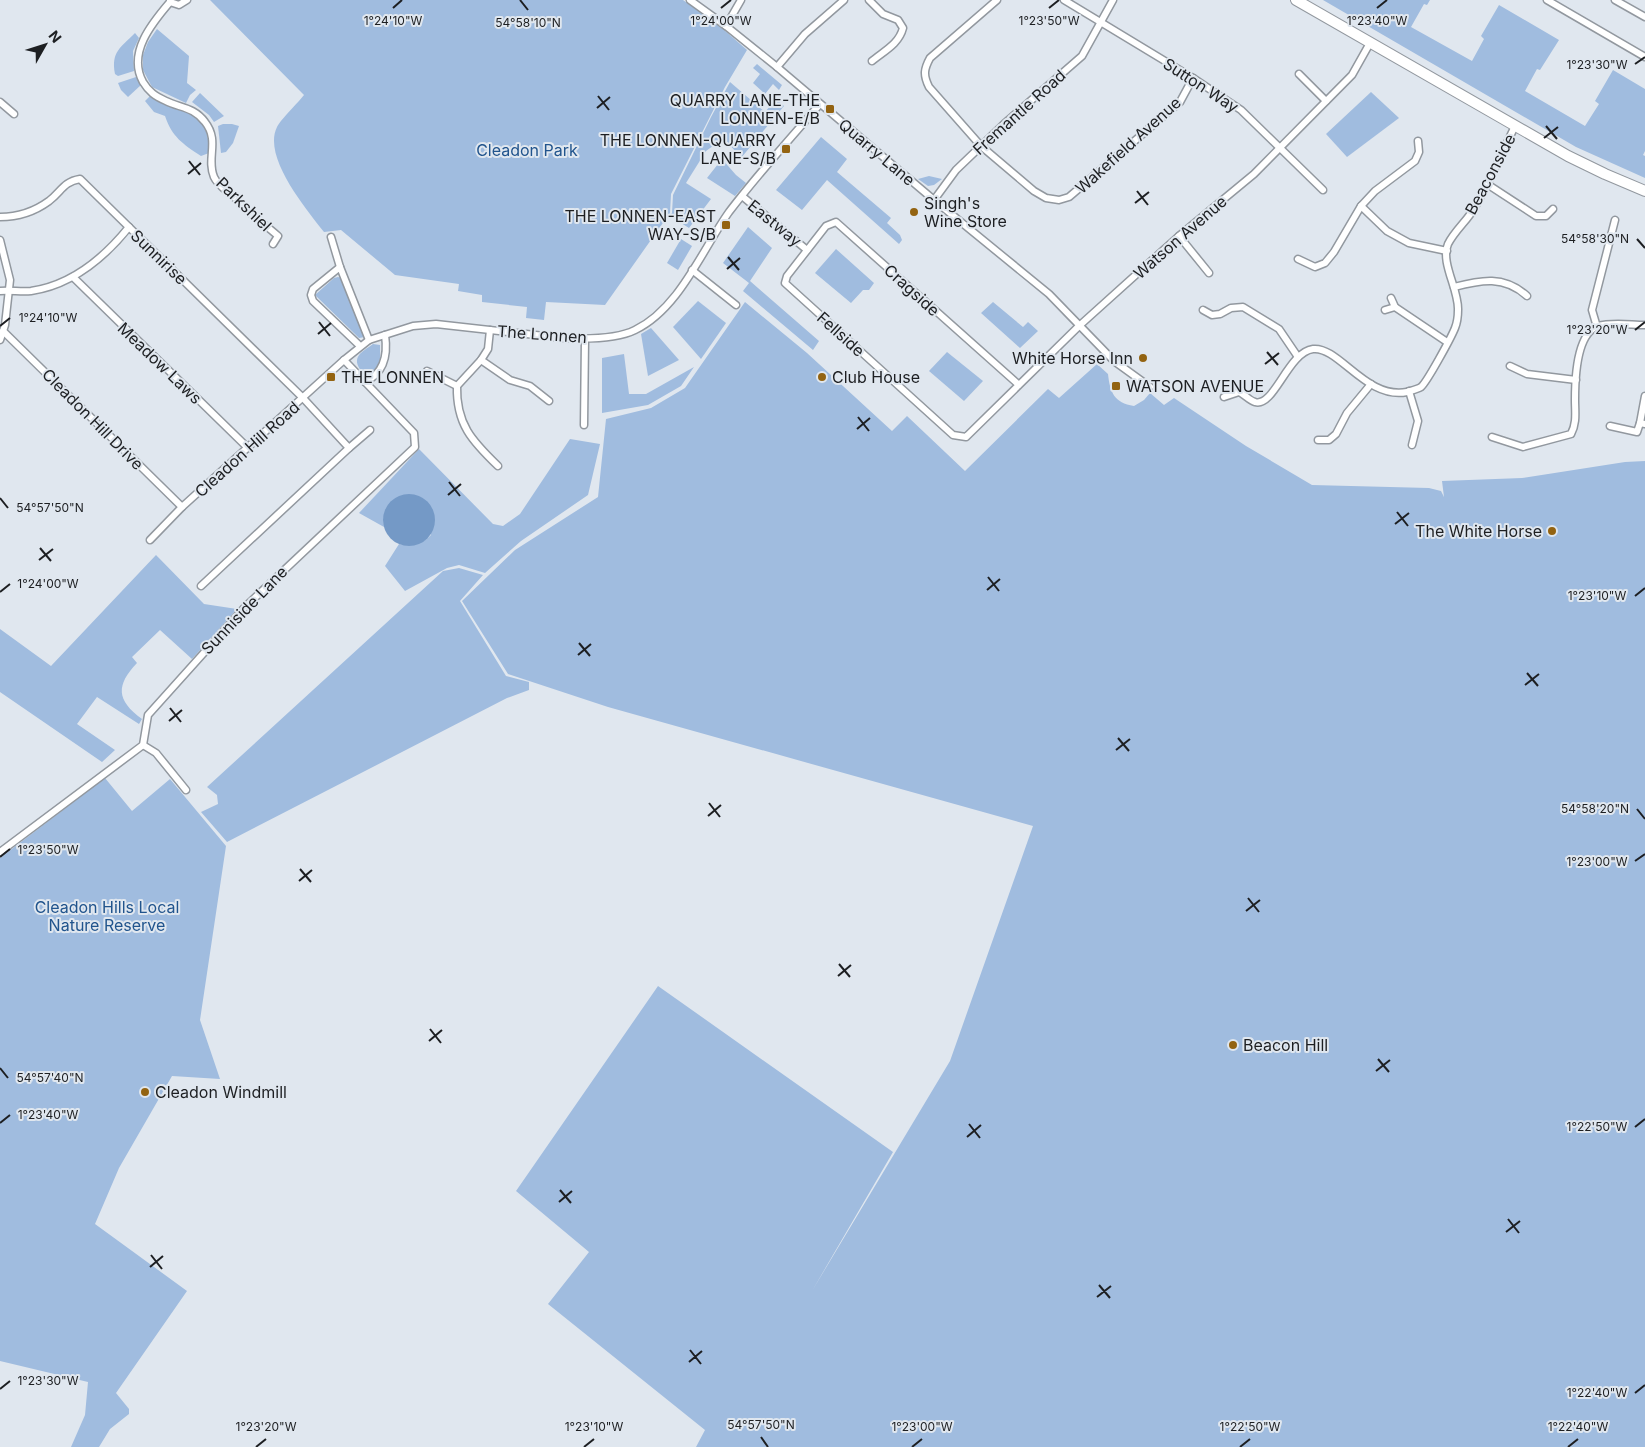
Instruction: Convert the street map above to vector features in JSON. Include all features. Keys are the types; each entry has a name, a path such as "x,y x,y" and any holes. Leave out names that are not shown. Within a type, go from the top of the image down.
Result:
{"main road":[{"path":"1296,0 1515,126 1590,167 1645,191"}],"street":[{"path":"170,1 179,5 187,0"},
{"name":"Quarry Lane","path":"690,0 777,67 934,200 1049,294 1116,364 1150,387"},
{"path":"726,26 741,0"},
{"path":"777,67 805,34 844,0"},
{"path":"869,0 883,14 898,20 903,28 901,36 896,42 872,61"},
{"name":"Wakefield Avenue","path":"997,0 930,58 925,68 924,77 929,87 981,146 1034,191 1046,198 1059,200 1069,197 1180,102 1193,78"},
{"name":"Sutton Way","path":"1064,0 1193,78 1241,110 1323,190"},
{"name":"Fremantle Road","path":"934,200 956,170 1082,56 1113,0"},
{"path":"1547,0 1645,57"},
{"path":"1615,0 1645,17"},
{"name":"Parkshiel","path":"170,1 143,40 138,56 138,73 149,92 167,102 193,111 205,121 211,131 214,142 212,160 214,176 223,188 278,236 273,244"},
{"name":"Watson Avenue","path":"1019,385 1079,326 1179,236 1254,174 1352,75 1370,43"},
{"path":"1299,74 1326,101"},
{"path":"0,102 14,114"},
{"name":"The Lonnen","path":"344,360 369,340 414,326 436,324 584,339 606,337 634,331 653,318 672,300 742,196 820,104"},
{"name":"Beaconside","path":"1447,251 1447,245 1474,209 1515,126"},
{"path":"1298,259 1315,267 1325,263 1334,252 1361,206 1375,191 1415,161 1419,152 1418,140"},
{"name":"Sunnirise","path":"0,217 13,217 30,212 48,201 70,181 80,179 303,398 349,448"},
{"path":"1486,184 1536,216 1546,216 1553,210"},
{"name":"Eastway","path":"742,196 808,250"},
{"path":"1224,396 1239,392 1254,402 1261,402 1270,395 1282,380 1289,366 1301,354 1314,349 1329,353 1382,391 1406,392 1421,387 1456,327 1458,308 1446,259 1447,251 1409,243 1388,231 1361,206"},
{"path":"1597,327 1592,310 1615,220"},
{"name":"Cragside","path":"808,250 826,226 836,222 1019,385"},
{"path":"0,291 30,291 73,277 114,247 129,227"},
{"path":"1179,236 1209,273"},
{"path":"331,237 340,266 369,340"},
{"path":"0,240 10,280 0,340"},
{"name":"Fellside","path":"808,250 786,276 785,283 954,435 966,437 1019,385"},
{"path":"340,266 313,289 311,295 360,346"},
{"path":"692,270 736,305"},
{"name":"Meadow Laws","path":"73,277 248,448"},
{"path":"1454,287 1482,280 1497,281 1520,289 1527,296"},
{"path":"1391,298 1395,308 1447,342"},
{"path":"1203,310 1212,315 1220,314 1230,308 1243,307 1279,329 1298,357"},
{"path":"1385,310 1395,308"},
{"path":"1492,437 1523,447 1571,434 1575,426 1576,380 1579,353 1584,338 1597,327 1606,325 1645,325"},
{"path":"490,330 488,349 458,386 457,402 463,425 476,445 498,466"},
{"name":"Cleadon Hill Drive","path":"3,331 182,507"},
{"path":"365,382 372,379 382,367 386,354 385,335"},
{"path":"584,339 584,425"},
{"name":"Cleadon Hill Road","path":"150,540 182,507 344,360"},
{"name":"Sunniside Lane","path":"143,745 148,715 245,607 415,447 414,433 344,360"},
{"path":"481,360 510,380 530,386 550,401"},
{"path":"1510,366 1527,374 1576,380"},
{"path":"428,370 458,386"},
{"path":"1318,440 1329,440 1336,434 1347,413 1371,384"},
{"path":"1409,391 1418,421 1412,445"},
{"path":"1610,426 1637,432 1642,424 1645,396"},
{"path":"200,586 370,430"},
{"path":"0,852 143,745 156,753 186,790"}],"green space":[{"name":"Cleadon Park","path":"210,0 683,0 723,29 747,50 725,87 671,194 670,213 605,305 546,302 544,320 526,318 527,307 482,302 482,295 458,291 459,284 395,275 341,230 324,232 307,211 288,182 276,153 274,139 277,127 304,95"},
{"path":"1323,0 1430,0 1427,5 1424,4 1411,27 1472,61 1484,39 1481,36 1499,5 1559,40 1540,70 1537,69 1525,91 1585,126 1599,104 1595,101 1613,70 1645,89 1645,151 1643,155 1645,156 1645,178 1576,147"},
{"path":"157,29 189,56 187,83 196,90 190,95 186,103 152,87 143,70 143,55 148,42"},
{"path":"135,33 139,38 133,51 134,71 118,76 115,74 114,60 121,47"},
{"path":"757,64 782,85 779,90 773,84 765,94 753,83 760,74 753,68"},
{"path":"136,77 141,85 128,97 121,90 118,83"},
{"path":"730,82 765,112 776,99 784,106 741,158 724,138 706,151 686,183 711,199 689,228 670,216 672,213 673,195"},
{"path":"1371,92 1399,118 1347,157 1326,134"},
{"path":"200,93 224,116 214,122 209,115 192,102"},
{"path":"150,96 183,110 199,121 205,129 209,153 201,156 179,139 171,129 165,116 154,112 145,101"},
{"path":"223,124 239,126 233,143 226,152 221,153 218,126"},
{"path":"821,137 847,159 837,172 891,218 887,223 900,235 902,240 899,244 827,180 802,210 776,190"},
{"path":"722,159 746,183 735,196 707,178"},
{"path":"929,176 942,179 934,185 928,186 918,179"},
{"path":"748,227 772,248 750,281 819,341 813,350 743,291 749,283 723,263"},
{"path":"681,239 692,246 678,270 667,263"},
{"path":"836,249 874,283 869,290 863,290 851,303 815,273"},
{"path":"334,278 341,278 365,337 359,338 315,295"},
{"path":"698,301 726,323 701,359 673,327"},
{"path":"745,302 807,353 892,431 907,416 965,471 1048,389 1059,398 1097,364 1108,374 1114,396 1127,405 1134,406 1144,400 1150,393 1164,405 1174,398 1246,446 1312,485 1429,488 1441,491 1444,497 1442,481 1522,478 1625,462 1645,461 1645,1447 696,1447 705,1430 548,1304 589,1252 516,1191 658,986 893,1152 812,1291 950,1061 1033,826 608,707 508,674 462,601 515,550 598,497 606,419 651,408 685,388"},
{"path":"993,302 1023,327 1028,322 1038,331 1020,348 981,313"},
{"path":"651,328 679,360 648,376 641,334"},
{"path":"373,344 380,345 380,359 377,368 369,373 362,372 357,359 362,352"},
{"path":"947,352 983,381 964,401 929,371"},
{"path":"624,354 629,394 646,394 694,367 681,386 648,405 602,413 602,358"},
{"path":"570,439 600,444 588,495 521,541 485,573 459,565 447,568 405,591 385,566 399,544 416,544 424,541 431,535 430,506 420,497 407,495 386,511 384,527 359,513 419,449 493,524 503,526 520,514"},
{"path":"156,555 204,604 237,609 192,659 160,630 132,657 137,663 125,678 122,692 123,699 127,705 142,719 139,724 97,697 77,724 115,750 102,762 0,692 0,629 51,666"},
{"path":"459,568 483,575 460,601 506,676 529,682 529,690 507,698 227,842 201,812 218,804 217,795 207,787 443,571"},
{"name":"Cleadon Hills Local Nature Reserve","path":"105,778 132,811 170,779 226,846 200,1020 220,1079 172,1076 119,1168 95,1224 187,1291 116,1393 129,1409 129,1414 110,1429 99,1447 71,1447 85,1415 88,1382 0,1361 0,858"}],"shaded area":[{"path":"409,494 419,496 427,502 433,510 435,520 433,530 427,538 419,544 409,546 399,544 391,538 385,530 383,520 385,510 391,502 399,496"}],"place":[{"name":"QUARRY LANE-THE LONNEN-E/B","path":"830,109"},
{"name":"THE LONNEN-QUARRY LANE-S/B","path":"786,149"},
{"name":"Singh's Wine Store","path":"914,212"},
{"name":"THE LONNEN-EAST WAY-S/B","path":"726,225"},
{"name":"White Horse Inn","path":"1143,358"},
{"name":"THE LONNEN","path":"331,377"},
{"name":"Club House","path":"822,377"},
{"name":"WATSON AVENUE","path":"1116,386"},
{"name":"The White Horse","path":"1552,531"},
{"name":"Beacon Hill","path":"1233,1045"},
{"name":"Cleadon Windmill","path":"145,1092"}]}
